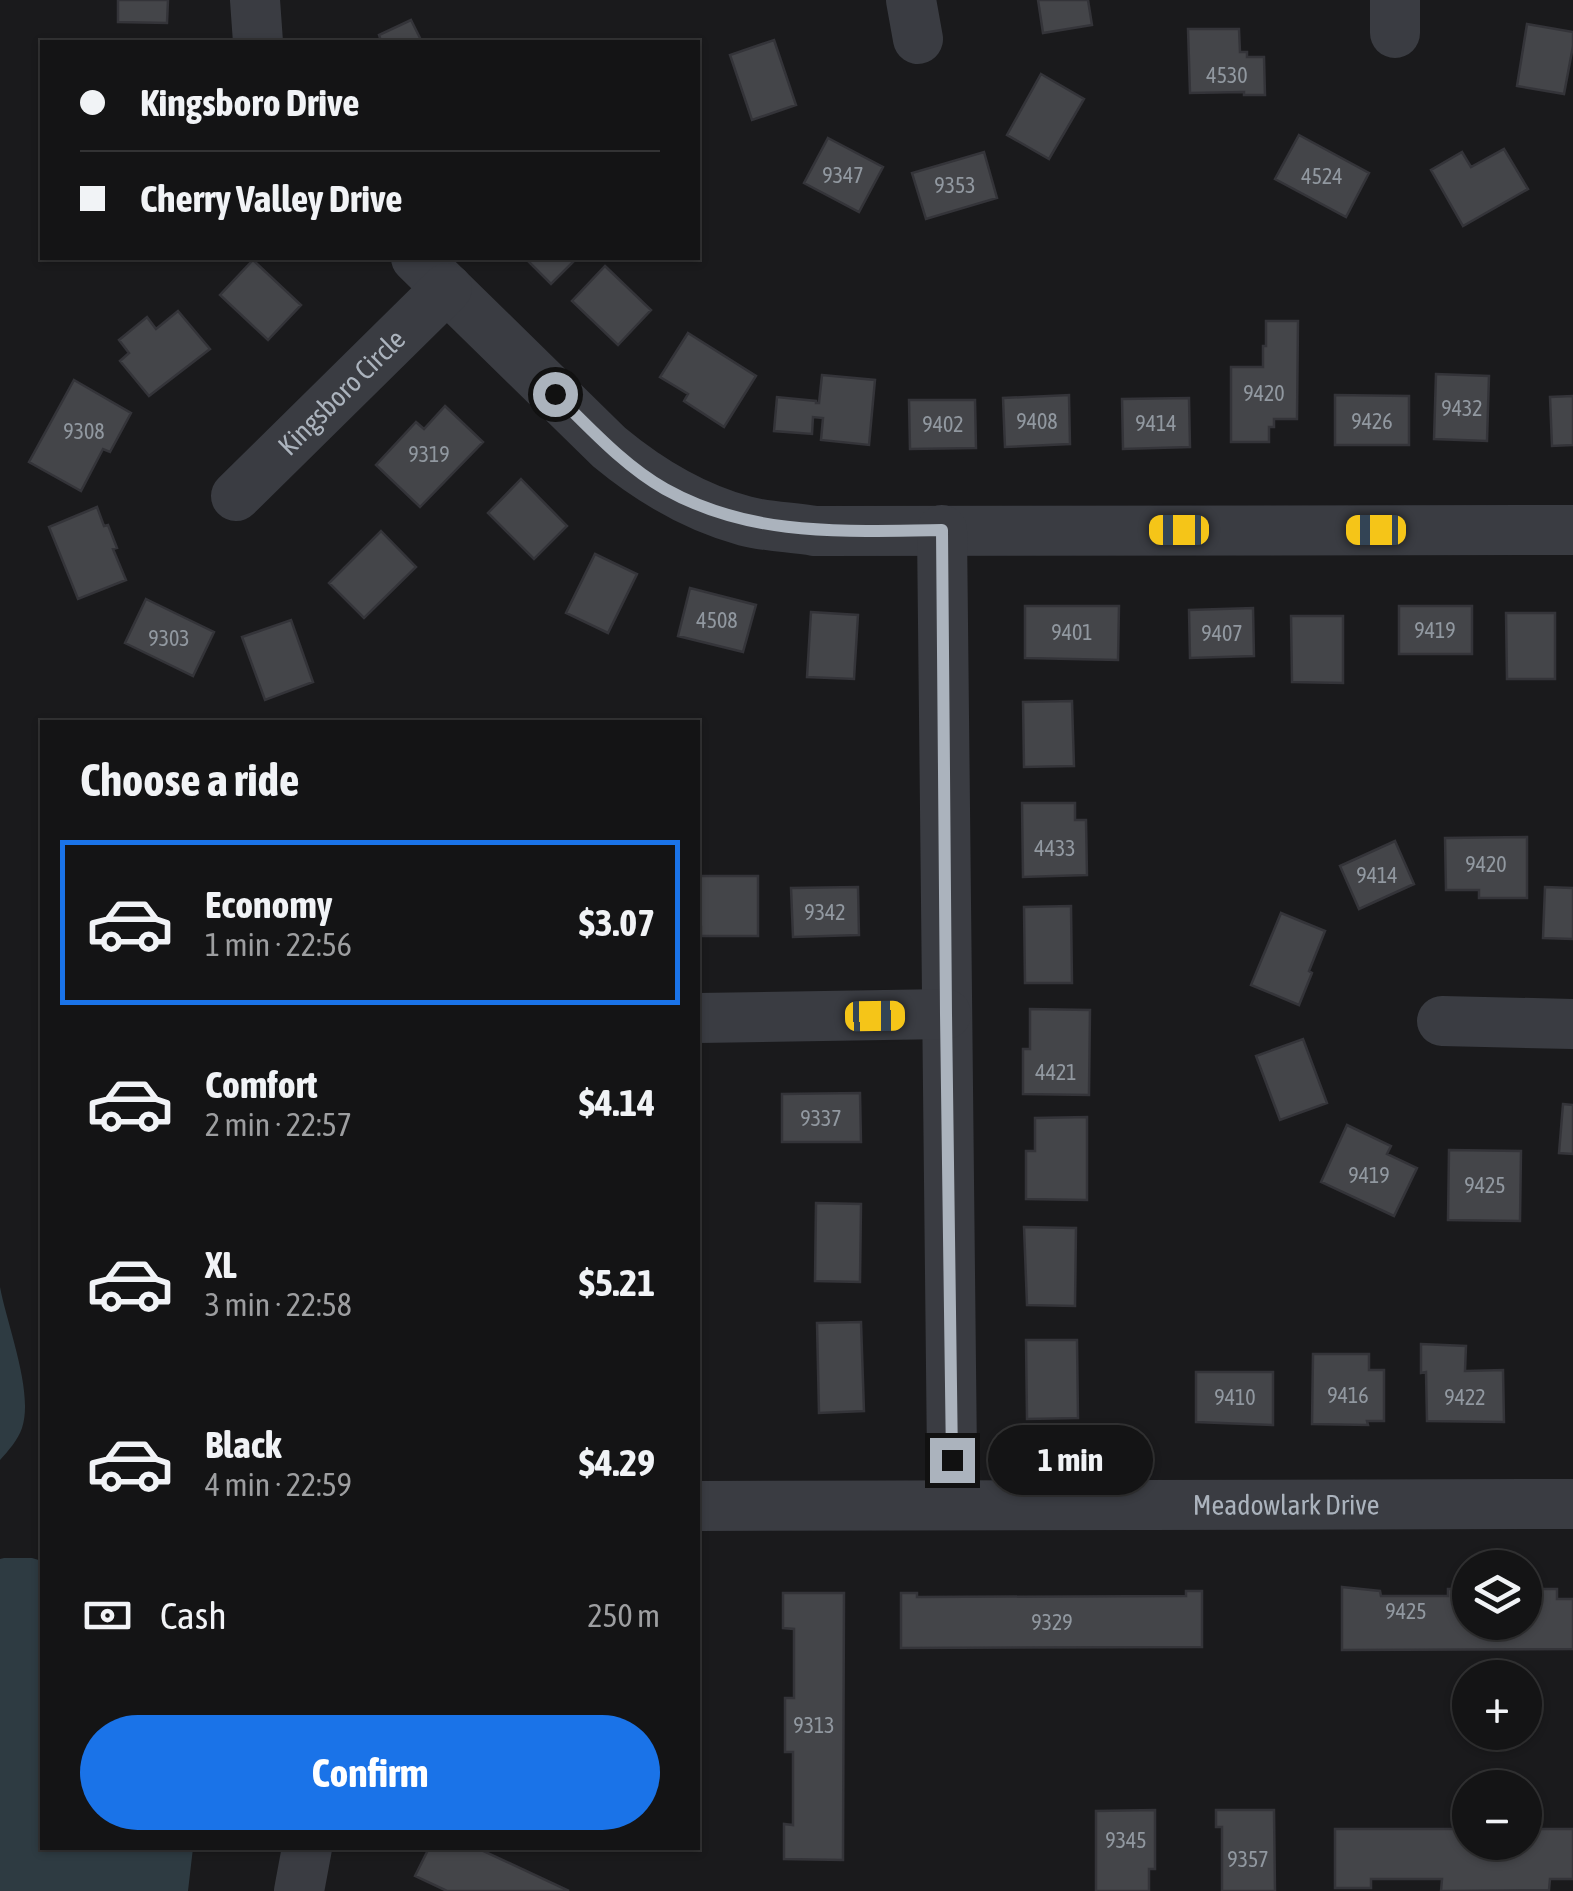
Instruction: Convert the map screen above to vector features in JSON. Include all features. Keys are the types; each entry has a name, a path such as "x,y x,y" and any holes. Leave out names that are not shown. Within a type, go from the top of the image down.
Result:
{"street":[{"path":"255,0 258,40"},
{"path":"432,273 609,447 665,489 729,515 780,528 1573,530"},
{"name":"Kingsboro Circle","path":"236,496 432,273"},
{"path":"942,530 952,1460"},
{"path":"700,1018 946,1014"},
{"path":"1442,1020 1573,1024"},
{"name":"Meadowlark Drive","path":"700,1506 1573,1504"},
{"path":"299,1891 307,1850"}],"shaded area":[{"path":"0,1287 22,1378 25,1413 18,1437 0,1460"},
{"path":"0,1559 40,1560 40,1850 193,1850 188,1891 0,1891"}],"building":[{"path":"118,0 168,0 167,23 118,22"},
{"path":"1038,0 1088,0 1092,25 1043,33"},
{"path":"411,20 421,40 375,40"},
{"path":"1527,24 1573,32 1564,94 1517,86"},
{"path":"1188,29 1239,29 1240,52 1247,52 1247,57 1264,57 1265,95 1190,93"},
{"path":"774,40 796,105 752,120 730,55"},
{"path":"1041,74 1084,99 1049,159 1007,135"},
{"path":"1299,135 1369,173 1346,217 1275,179"},
{"path":"828,138 883,167 859,212 804,183"},
{"path":"1504,149 1528,189 1463,226 1431,170 1462,152 1471,167"},
{"path":"984,152 997,198 926,219 912,173"},
{"path":"253,260 301,305 268,340 220,295"},
{"path":"527,260 575,260 551,284"},
{"path":"605,266 651,310 618,345 572,301"},
{"path":"178,311 210,349 149,396 120,361 129,353 119,340 147,317 156,329"},
{"path":"1266,321 1298,321 1297,419 1274,419 1274,427 1269,427 1269,442 1231,442 1231,367 1263,367"},
{"path":"688,333 756,376 724,427 684,401 688,394 660,377"},
{"path":"1436,374 1489,376 1487,441 1434,439"},
{"path":"822,375 875,380 869,445 821,440 823,418 813,417 812,434 774,431 777,397 819,403"},
{"path":"74,380 131,413 110,452 103,449 81,491 29,462"},
{"path":"1069,395 1070,444 1005,447 1003,398"},
{"path":"1335,395 1409,396 1409,445 1335,445"},
{"path":"1573,396 1573,445 1552,446 1550,397"},
{"path":"1189,398 1190,447 1123,449 1122,399"},
{"path":"909,400 975,400 976,448 910,449"},
{"path":"445,406 483,442 420,507 376,465 416,422 424,429"},
{"path":"521,479 567,526 534,559 488,513"},
{"path":"97,507 104,526 108,525 126,580 78,599 49,527"},
{"path":"381,531 416,567 364,618 329,583"},
{"path":"595,554 637,574 608,633 566,613"},
{"path":"690,588 756,605 743,652 678,636"},
{"path":"146,599 214,632 193,676 125,643"},
{"path":"1025,606 1119,606 1118,660 1025,658"},
{"path":"1399,606 1472,606 1472,654 1399,654"},
{"path":"1253,608 1254,656 1190,658 1189,610"},
{"path":"811,612 858,615 854,679 807,677"},
{"path":"1506,613 1555,613 1555,679 1507,679"},
{"path":"1291,616 1343,616 1343,683 1292,682"},
{"path":"291,620 313,682 265,700 242,637"},
{"path":"1072,701 1074,766 1024,767 1023,702"},
{"path":"1022,803 1075,803 1075,820 1086,820 1087,875 1023,877"},
{"path":"1527,837 1527,898 1479,898 1479,890 1446,890 1445,838"},
{"path":"1395,841 1414,884 1359,909 1340,866"},
{"path":"700,876 758,876 758,936 701,936"},
{"path":"858,887 859,935 793,937 791,888"},
{"path":"1545,887 1573,888 1573,939 1543,938"},
{"path":"1071,906 1072,983 1025,983 1024,907"},
{"path":"1281,913 1325,931 1299,1005 1251,985"},
{"path":"1030,1009 1090,1010 1089,1095 1023,1094 1023,1049 1030,1049"},
{"path":"1303,1039 1327,1103 1280,1120 1256,1056"},
{"path":"860,1093 861,1142 782,1142 782,1094"},
{"path":"1563,1104 1573,1105 1573,1154 1559,1153"},
{"path":"1087,1117 1087,1200 1026,1199 1026,1151 1035,1151 1035,1118"},
{"path":"1347,1125 1391,1146 1387,1154 1417,1168 1394,1216 1321,1182"},
{"path":"1449,1150 1521,1151 1520,1221 1448,1220"},
{"path":"816,1203 861,1204 860,1282 815,1281"},
{"path":"1024,1227 1076,1228 1075,1306 1027,1305"},
{"path":"861,1322 864,1411 819,1413 817,1323"},
{"path":"1026,1340 1077,1340 1078,1418 1027,1419"},
{"path":"1421,1344 1466,1346 1465,1371 1503,1370 1504,1422 1427,1421"},
{"path":"1313,1354 1369,1354 1369,1370 1384,1370 1384,1421 1367,1421 1368,1425 1312,1424"},
{"path":"1196,1372 1273,1372 1273,1425 1196,1422"},
{"path":"1342,1587 1380,1591 1381,1596 1448,1596 1448,1589 1452,1589 1452,1640 1542,1640 1542,1589 1557,1589 1557,1599 1573,1599 1573,1649 1342,1650"},
{"path":"1186,1591 1202,1591 1202,1647 901,1648 901,1593 917,1593 917,1597 1186,1596"},
{"path":"783,1593 844,1593 843,1860 784,1859 784,1824 793,1825 793,1752 785,1752 785,1698 794,1698 794,1629 783,1628"},
{"path":"1155,1810 1155,1869 1149,1869 1149,1891 1096,1891 1096,1811"},
{"path":"1216,1810 1274,1810 1275,1891 1222,1891 1222,1827 1216,1827"},
{"path":"1335,1829 1452,1829 1452,1860 1542,1860 1542,1829 1573,1829 1573,1879 1550,1879 1549,1890 1441,1891 1442,1879 1371,1879 1371,1888 1335,1888"},
{"path":"428,1850 481,1850 569,1891 447,1891 415,1876"}],"route":[{"path":"555,394 636,469 665,489 712,510 780,528 942,530 952,1460"}]}
